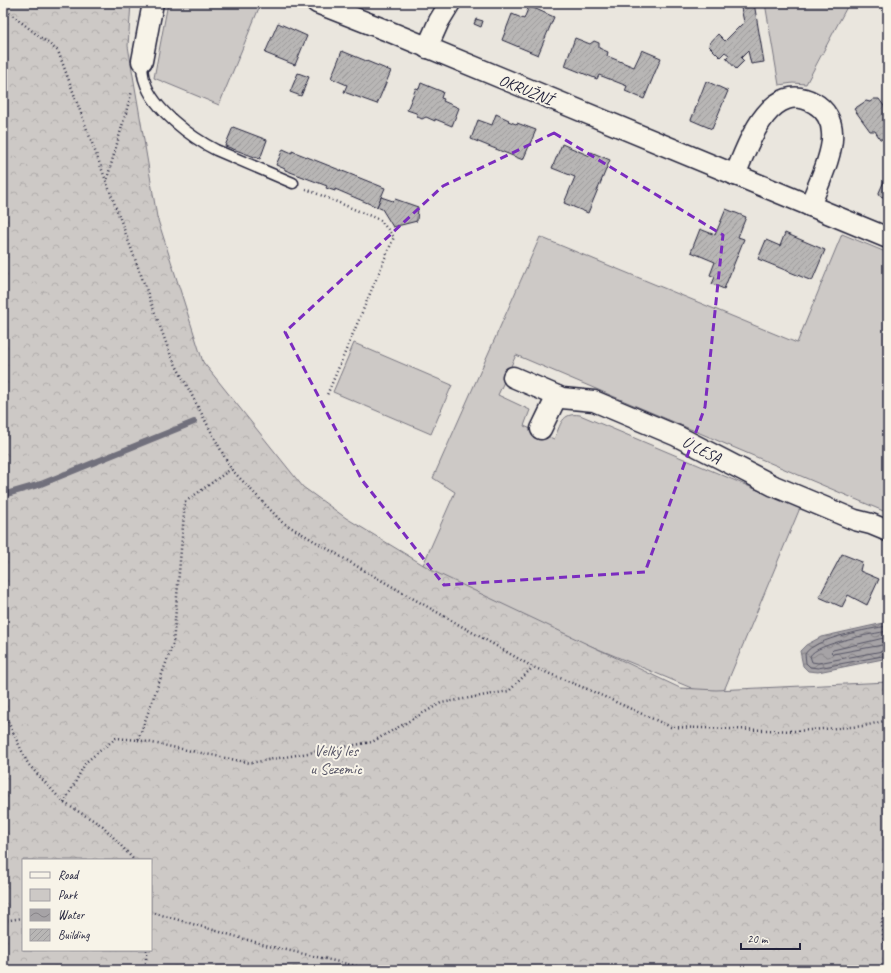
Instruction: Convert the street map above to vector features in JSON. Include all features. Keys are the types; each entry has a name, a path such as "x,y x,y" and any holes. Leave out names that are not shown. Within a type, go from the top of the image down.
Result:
{"street":[{"path":"142,61 153,3"},
{"name":"OKRUŽNÍ","path":"317,3 888,238"},
{"path":"427,48 439,21 450,3"},
{"path":"735,175 754,132 773,106 787,99 795,98 810,101 821,108 826,114 831,125 832,132 829,154 810,206"},
{"name":"U LESA","path":"513,377 567,399 594,401 677,436 774,486 855,520 871,524 888,531"},
{"path":"541,429 557,396"}],"lane":[{"path":"142,61 145,83 152,97 180,127 210,147 293,183"}],"path":[{"path":"3,8 58,51 107,179 171,356 231,469 282,522 533,667 671,726 796,731 864,726 888,720"},
{"path":"107,179 133,90"},
{"path":"293,183 380,220 394,237 327,395"},
{"path":"138,740 174,644 185,502 231,469"},
{"path":"64,802 86,762 116,738 138,740 250,763 372,742 441,703 509,691 533,667"},
{"path":"3,711 28,764 64,802 103,826 133,859"},
{"path":"888,891 881,926 888,960"},
{"path":"152,912 269,946 374,970"},
{"path":"3,921 22,918"},
{"path":"146,951 146,970"}],"highlighted area":[{"path":"554,133 723,235 705,407 645,572 444,585 362,480 285,332 443,186"}],"green space":[{"name":"Velký les u Sezemic","path":"3,3 131,3 128,46 157,217 203,362 303,487 346,518 435,572 680,688 716,690 888,682 888,970 3,970"},
{"path":"168,3 261,3 219,105 154,78"},
{"path":"765,3 849,3 806,84 793,83 779,85"},
{"path":"842,234 888,253 888,513 516,355 498,395 530,410 524,426 554,439 560,424 565,418 580,415 800,508 720,700 419,574 455,492 433,478 540,237 797,343"},
{"path":"354,343 452,385 431,434 333,392"}],"water":[{"path":"888,622 888,658 818,672 808,671 803,666 800,651 806,645 821,637"}],"building":[{"path":"740,3 754,3 764,62 751,64 748,51 741,58 744,61 736,69 726,58 729,55 725,52 720,57 708,45 718,34 725,41 744,22"},
{"path":"529,6 554,17 538,55 502,40 512,14 524,19"},
{"path":"476,19 483,21 481,27 474,24"},
{"path":"278,23 307,36 295,65 265,53"},
{"path":"575,38 590,44 594,41 599,43 599,48 608,52 607,56 634,67 642,50 661,58 644,99 625,91 627,86 599,75 597,79 565,66"},
{"path":"342,51 391,71 377,104 344,92 347,85 331,78"},
{"path":"298,73 309,77 301,96 290,92"},
{"path":"706,81 728,91 712,129 691,120"},
{"path":"421,83 443,92 441,98 444,99 443,101 459,108 452,126 435,119 435,121 426,117 422,119 418,117 416,113 407,110 416,88 419,89"},
{"path":"874,99 879,99 884,106 888,107 888,140 880,139 875,131 870,131 854,109 866,101 870,102"},
{"path":"496,114 509,120 508,121 536,130 523,160 471,139 478,120 492,125"},
{"path":"233,127 267,140 260,159 225,146"},
{"path":"562,144 590,156 591,152 610,160 588,213 564,203 575,177 552,168"},
{"path":"283,149 292,153 292,151 385,188 377,207 335,189 335,191 326,188 327,186 276,165"},
{"path":"884,181 888,183 888,199 878,195"},
{"path":"381,197 393,201 395,199 418,207 417,221 393,227 382,209 377,207"},
{"path":"726,209 746,217 738,237 744,239 724,289 712,284 715,277 710,275 715,262 691,252 700,229 715,235"},
{"path":"785,233 825,250 812,281 758,259 766,240 780,246"},
{"path":"842,554 862,562 860,571 879,579 867,605 848,595 842,607 819,597"}],"waterway":[{"path":"3,495 41,484 194,422"}]}
